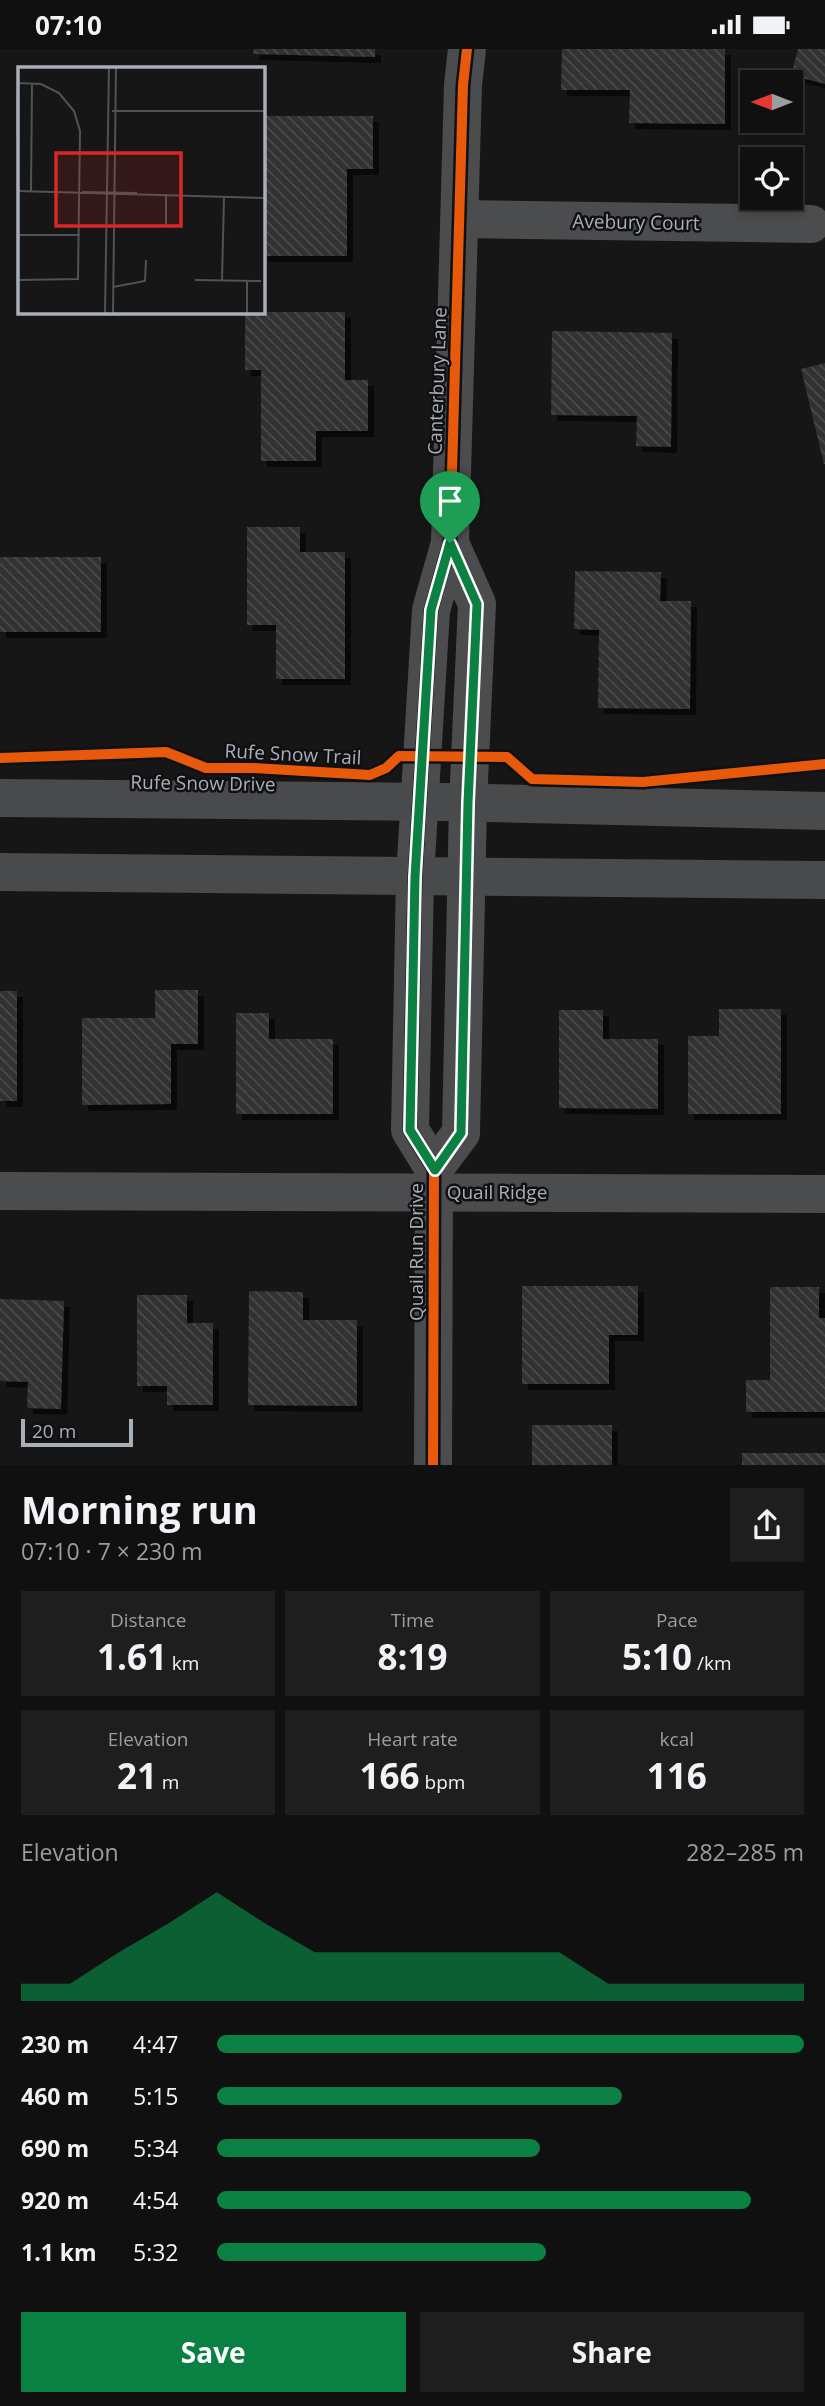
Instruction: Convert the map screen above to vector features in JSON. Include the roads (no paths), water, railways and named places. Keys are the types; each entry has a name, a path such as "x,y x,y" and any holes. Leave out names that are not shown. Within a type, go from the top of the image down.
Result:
{"main road":[{"name":"Rufe Snow Drive","path":"0,798 419,820 825,811"},
{"path":"0,872 825,880"}],"street":[{"name":"Canterbury Lane","path":"419,820 431,610 450,543 463,85 467,49"},
{"name":"Avebury Court","path":"460,219 811,224"},
{"name":"Canterbury Lane","path":"450,543 477,604 468,820"},
{"name":"Quail Run Drive","path":"419,820 415,877 410,1130 434,1180 433,1465"},
{"name":"Quail Run Drive","path":"434,1180 461,1133 468,820"},
{"name":"Quail Ridge","path":"0,1191 434,1180 825,1194"}]}
